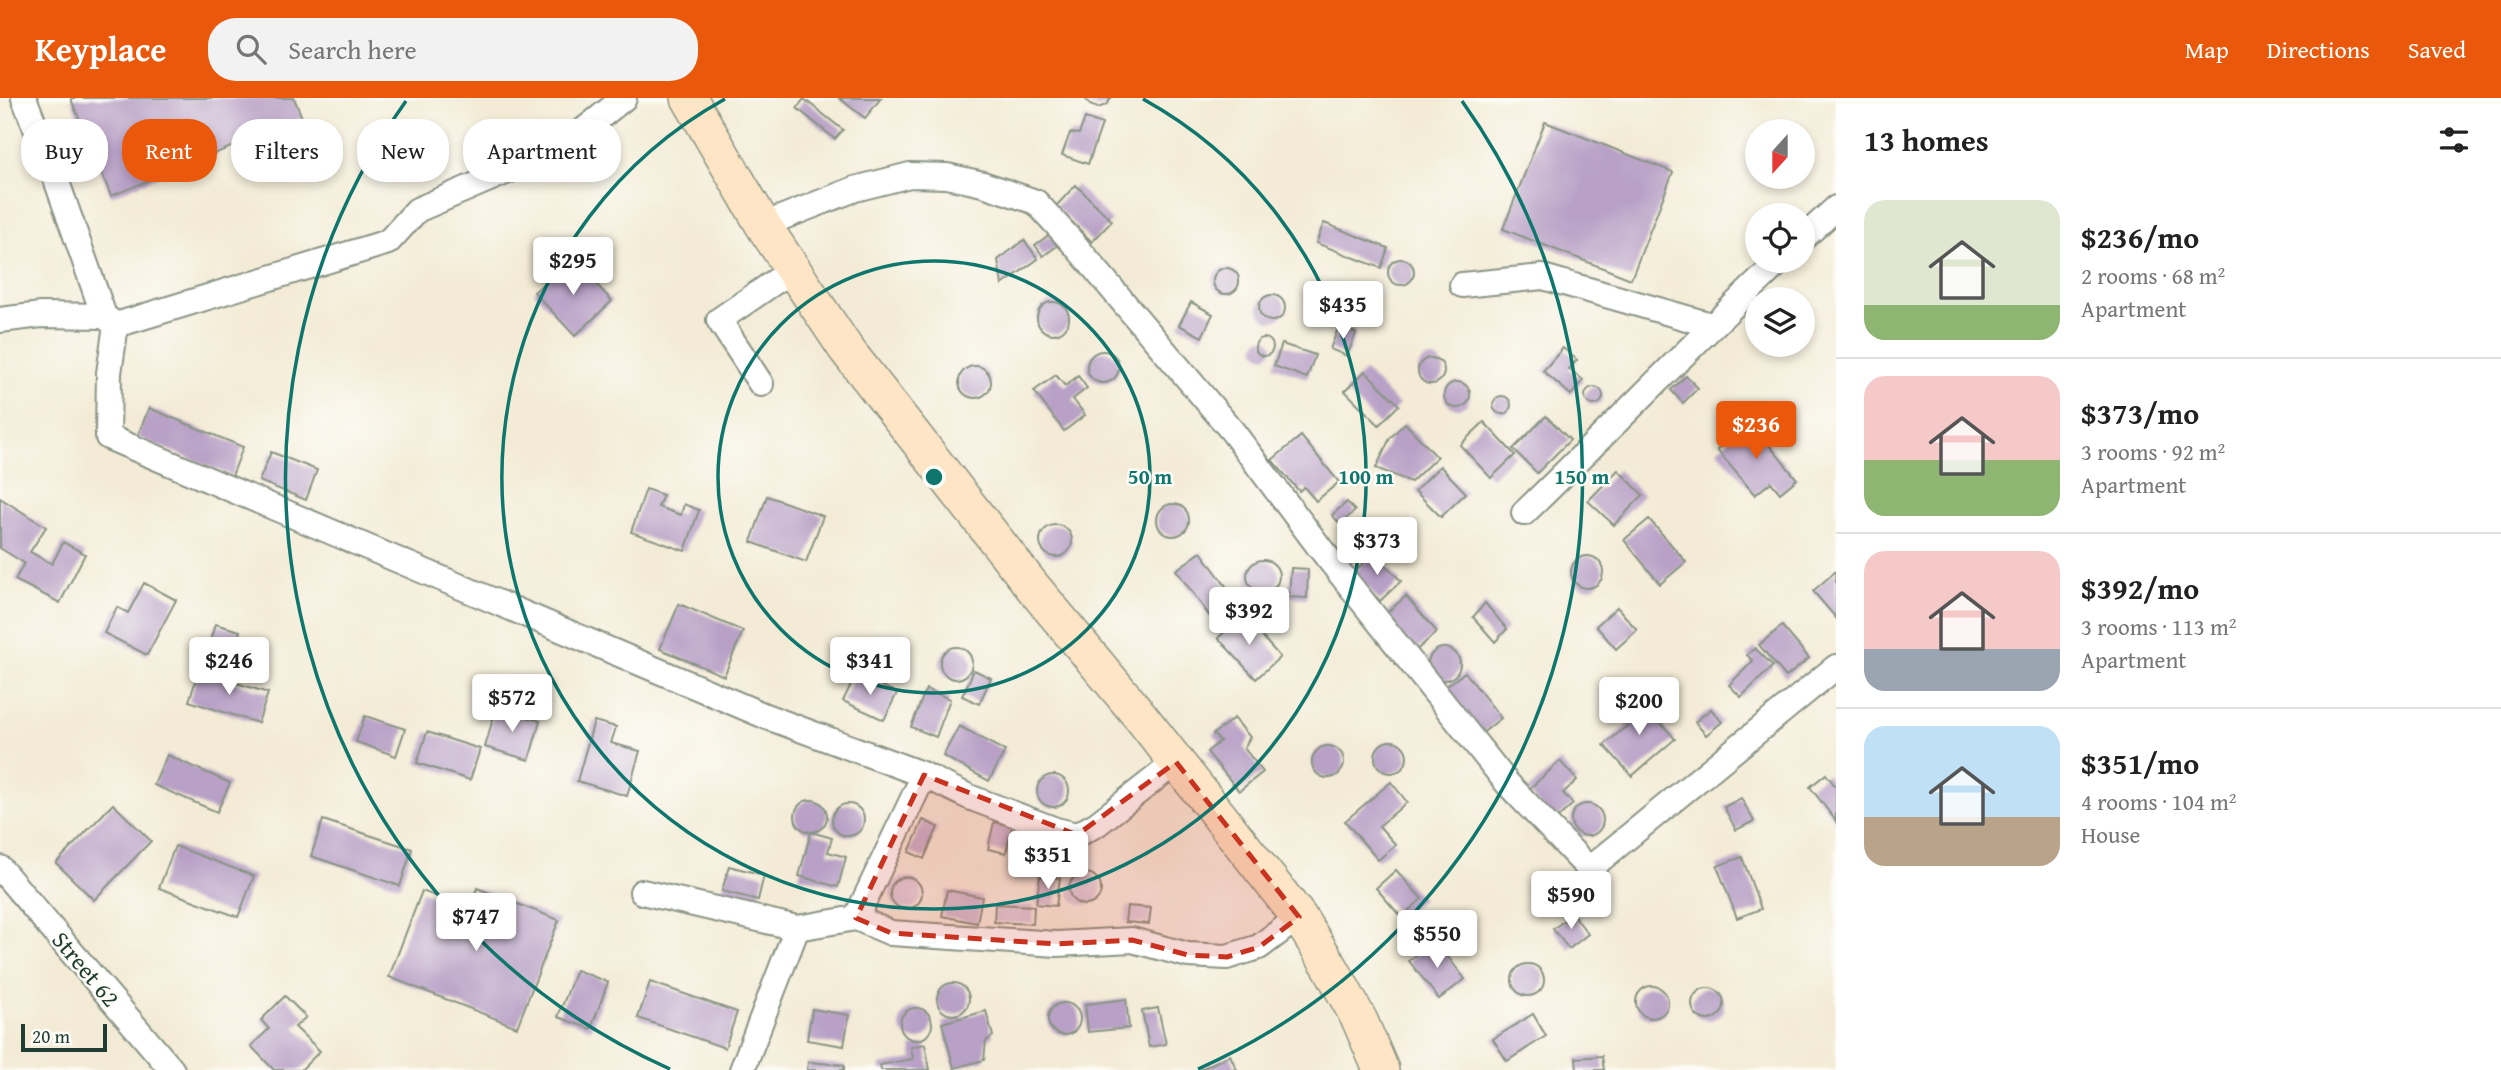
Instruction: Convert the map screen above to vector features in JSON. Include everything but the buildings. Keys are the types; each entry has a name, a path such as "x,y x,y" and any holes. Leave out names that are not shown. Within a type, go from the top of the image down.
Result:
{"street":[{"path":"24,98 110,320 108,437 765,716 924,775 969,797 1056,831 1077,835 1097,824 1176,762"},
{"path":"0,320 41,315 110,320 388,242 417,210 508,171 584,130 624,98"},
{"path":"689,98 763,225 846,349 1032,586 1299,917 1360,1021 1381,1070"},
{"path":"763,225 855,189 910,174 947,176 983,184 1036,202 1233,432 1320,548 1507,783 1589,869 1836,667"},
{"path":"1815,227 1836,208"},
{"path":"761,384 719,320 792,270"},
{"path":"1524,513 1767,273"},
{"path":"1462,285 1543,277 1712,325"},
{"path":"856,918 924,775"},
{"name":"Street 62","path":"0,868 172,1070"},
{"path":"642,892 797,929 856,918 891,933 1057,944 1132,940 1188,955 1227,957 1259,947 1299,917"},
{"path":"742,1070 797,929"}],"highlighted area":[{"path":"1176,762 1299,917 1259,947 1227,957 1188,955 1132,940 1057,944 891,933 856,918 924,775 1077,835"}]}
